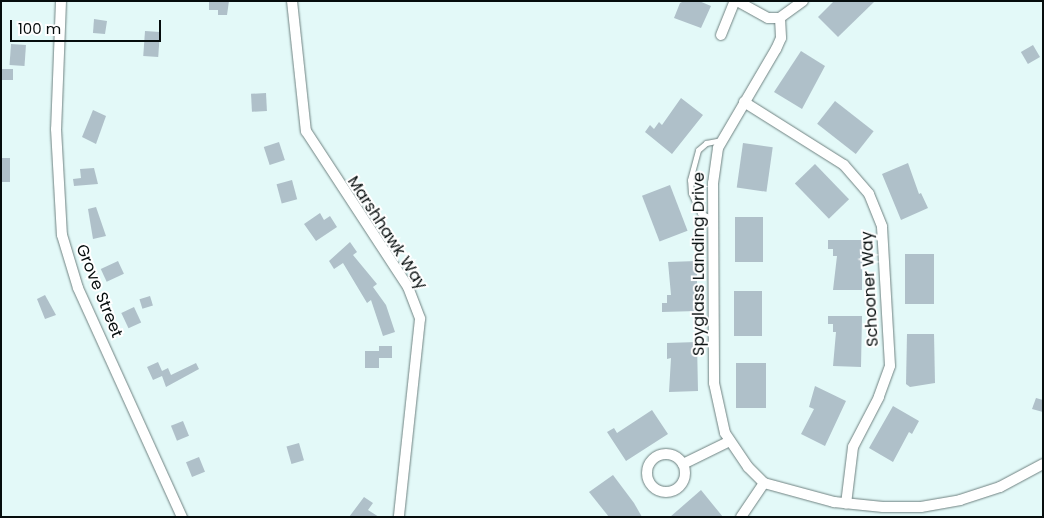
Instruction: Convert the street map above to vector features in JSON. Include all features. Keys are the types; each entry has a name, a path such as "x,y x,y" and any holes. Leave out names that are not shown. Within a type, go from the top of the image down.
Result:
{"street":[{"name":"Grove Street","path":"61,1 56,129 62,235 78,288 182,517"},
{"name":"Marshhawk Way","path":"292,1 306,131 408,287 420,319 399,517"},
{"path":"721,35 736,1 768,18 780,18 803,1"},
{"name":"Spyglass Landing Drive","path":"764,483 730,441 719,415 714,383 713,184 721,140 776,49 781,38 780,18"},
{"name":"Schooner Way","path":"744,102 844,165 869,194 882,227 890,366 879,397 853,447 846,504"},
{"path":"683,464 730,441"},
{"path":"742,517 764,483 793,494 846,504 921,507 960,500 1000,487 1043,464"}],"lane":[{"path":"713,219 700,213 691,193 690,180 698,150 706,143 721,140"}],"building":[{"path":"209,1 229,1 227,15 218,15 218,10 209,10"},
{"path":"684,1 699,1 711,6 701,28 674,18 680,3"},
{"path":"834,1 875,1 838,37 818,17"},
{"path":"94,19 107,21 105,34 93,33"},
{"path":"145,31 160,32 158,57 143,56"},
{"path":"11,44 26,45 24,66 10,65"},
{"path":"1033,45 1040,57 1028,64 1021,52"},
{"path":"801,51 825,66 802,109 774,92"},
{"path":"2,69 13,69 13,80 2,80"},
{"path":"266,93 267,111 252,112 251,94"},
{"path":"681,98 703,115 672,154 645,132 650,125 654,129 659,122 662,125"},
{"path":"835,101 874,131 856,154 817,124"},
{"path":"93,110 106,116 96,144 82,137"},
{"path":"279,142 285,160 270,165 264,147"},
{"path":"743,143 773,147 766,192 737,188"},
{"path":"1,158 10,158 10,182 1,182"},
{"path":"908,163 919,194 921,193 928,208 901,220 882,174"},
{"path":"815,164 849,199 829,219 795,183"},
{"path":"94,168 98,184 74,186 73,179 81,178 80,169"},
{"path":"292,180 297,199 282,203 277,184"},
{"path":"670,185 688,231 660,241 642,196"},
{"path":"96,207 106,236 93,239 88,209"},
{"path":"320,213 324,220 330,216 337,227 316,241 304,224"},
{"path":"735,217 763,217 763,262 735,262"},
{"path":"828,240 862,240 862,290 833,290 837,256 833,256 833,249 828,249"},
{"path":"350,242 357,252 353,255 377,284 373,287 386,305 395,332 383,336 371,300 367,303 343,263 334,269 329,261"},
{"path":"905,254 934,254 934,304 905,304"},
{"path":"118,261 124,274 107,282 101,269"},
{"path":"697,261 697,311 662,312 662,303 667,303 667,295 671,295 668,262"},
{"path":"734,291 762,291 762,336 734,336"},
{"path":"45,295 56,315 45,319 37,299"},
{"path":"150,296 153,306 142,309 139,299"},
{"path":"134,307 141,322 128,328 121,313"},
{"path":"828,316 862,316 861,367 833,366 836,332 833,332 833,324 828,324"},
{"path":"907,334 934,334 935,383 910,387 906,384"},
{"path":"697,342 698,391 669,392 671,358 667,359 667,343"},
{"path":"379,346 392,346 392,358 379,358"},
{"path":"365,351 379,351 379,368 365,368"},
{"path":"158,362 162,371 168,368 171,375 196,363 199,369 166,387 162,376 153,380 147,367"},
{"path":"736,363 766,363 766,408 736,408"},
{"path":"815,386 846,401 825,446 801,434 814,409 809,407"},
{"path":"1036,398 1043,400 1043,412 1032,409"},
{"path":"893,406 919,421 912,434 909,432 893,462 869,448"},
{"path":"652,410 668,434 626,461 607,432 614,428 617,433"},
{"path":"183,421 189,436 177,441 171,426"},
{"path":"299,443 304,460 291,464 287,447"},
{"path":"199,457 205,472 192,477 186,462"},
{"path":"613,475 642,517 609,517 589,492"},
{"path":"701,490 723,517 670,517"},
{"path":"364,497 373,503 368,510 379,517 349,517"}]}
